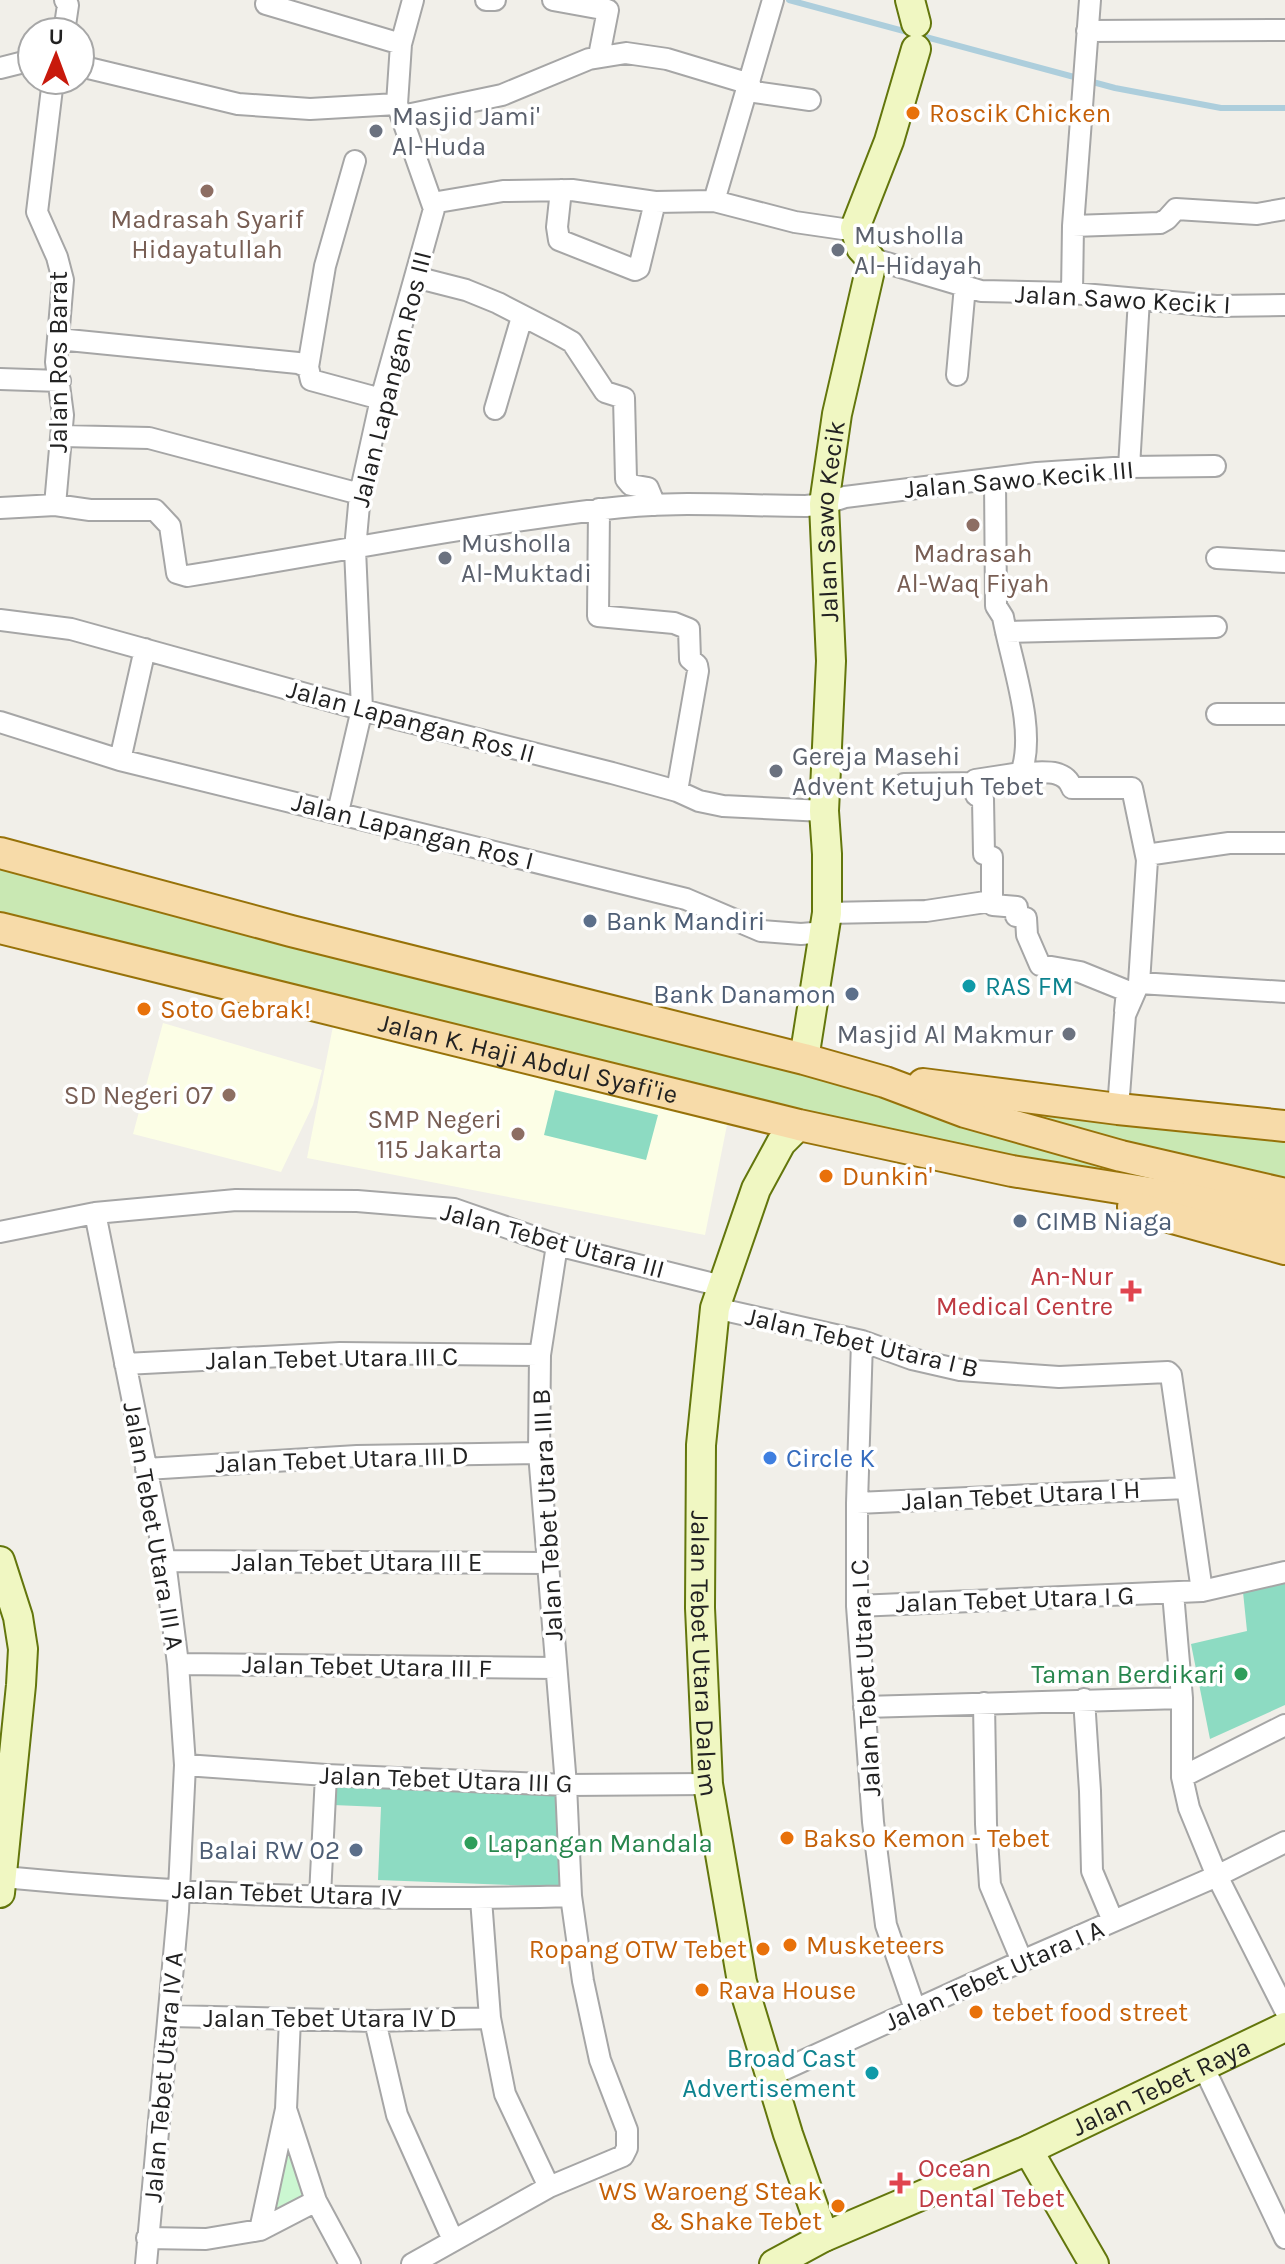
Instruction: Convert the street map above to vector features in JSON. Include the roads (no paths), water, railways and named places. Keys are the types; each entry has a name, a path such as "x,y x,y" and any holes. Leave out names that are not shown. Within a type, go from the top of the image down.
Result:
{"main road":[{"name":"Jalan K. Haji Abdul Syafi'ie","path":"0,853 291,931 885,1082 1285,1220"},
{"name":"Jalan K. Haji Abdul Syafi'ie","path":"0,928 799,1125 1060,1180 1140,1210 1285,1249"},
{"name":"Jalan K. Haji Abdul Syafi'ie","path":"885,1082 1285,1126"},
{"name":"Jalan K. Haji Abdul Syafi'ie","path":"1060,1180 1285,1194"}],"street":[{"name":"Jalan Lapangan Ros III","path":"338,812 362,709 355,549 360,494 381,399 434,209 399,110 401,44 413,0"},
{"path":"486,0 495,0"},
{"path":"553,0 608,10 599,56"},
{"path":"714,201 773,0"},
{"path":"1072,293 1073,226 1090,0"},
{"path":"266,4 401,44"},
{"path":"870,258 861,248 855,228 889,141 914,24"},
{"path":"1087,31 1285,30"},
{"path":"96,70 238,104 399,110 502,95 599,56 626,53 667,59 749,87 810,100"},
{"name":"Jalan Ros Barat","path":"51,96 37,212 57,257 63,280 56,362 60,381 62,436 55,505"},
{"path":"355,161 325,266 308,367 311,380 381,399"},
{"path":"432,203 503,191 561,190 655,202 714,201 795,222 855,228"},
{"path":"561,190 557,227 559,240 635,270 639,268 655,202"},
{"path":"1073,226 1160,223 1176,209 1257,214 1285,209"},
{"name":"Jalan Sawo Kecik I","path":"870,258 981,291 1072,293 1216,306 1285,305"},
{"name":"Jalan Sawo Kecik","path":"804,1059 826,922 824,811 831,661 824,504 837,414 871,266 870,258"},
{"path":"415,277 466,290 498,303 572,342 605,392 624,398 626,479 631,485 648,488 655,505"},
{"path":"957,375 965,286"},
{"path":"1129,467 1139,299"},
{"path":"495,409 522,317"},
{"path":"58,339 298,363 308,367"},
{"path":"0,379 60,381"},
{"path":"62,436 149,438 360,494"},
{"name":"Jalan Sawo Kecik III","path":"55,505 90,510 155,510 170,526 177,573 187,576 599,509 655,505 824,504 845,497 995,479 1129,467 1215,466"},
{"path":"995,479 996,606 1003,617 1024,716 1022,773"},
{"path":"0,508 55,505"},
{"path":"599,509 598,616 674,623 689,629 690,659 697,665 698,671 677,791"},
{"path":"1217,558 1285,562"},
{"name":"Jalan Lapangan Ros II","path":"0,620 71,629 677,791 699,801 723,806 824,811"},
{"path":"1006,632 1216,627"},
{"path":"120,760 145,649"},
{"path":"1217,714 1285,714"},
{"name":"Jalan Lapangan Ros I","path":"0,722 120,760 686,899 761,931 801,934 826,922 992,901"},
{"path":"904,784 972,783 1022,773 1060,773 1070,781 1072,788 1132,788 1146,855 1139,983 1125,1015"},
{"path":"972,783 976,795 983,799 984,854 992,857 993,905 1017,907 1016,916 1026,918 1027,935 1040,965 1080,972 1127,991 1118,1109"},
{"path":"1146,855 1229,843 1285,843"},
{"path":"1139,983 1285,992"},
{"name":"Jalan Tebet Utara Dalam","path":"799,1125 781,1143 756,1189 719,1297 701,1445 700,1608 708,1784 742,1982 788,2134 824,2237"},
{"name":"Jalan Tebet Utara III","path":"0,1232 95,1213 236,1200 357,1201 454,1209 719,1297"},
{"name":"Jalan Tebet Utara III A","path":"95,1213 165,1561 178,1664 185,1765 178,1891"},
{"name":"Jalan Tebet Utara III B","path":"549,2187 623,2156 627,2148 627,2130 597,2047 583,1981 571,1896 566,1785 539,1453 540,1355 557,1245"},
{"name":"Jalan Tebet Utara I B","path":"719,1297 912,1359 960,1370 1059,1377 1168,1372 1171,1375 1202,1591"},
{"name":"Jalan Tebet Utara I C","path":"862,1341 857,1606 873,1822 886,1925 915,2009"},
{"name":"Jalan Tebet Utara III C","path":"125,1364 340,1353 540,1355"},
{"name":"Jalan Tebet Utara III D","path":"146,1469 357,1456 539,1453"},
{"name":"Jalan Tebet Utara I H","path":"857,1503 1186,1488"},
{"path":"0,1561 18,1617 11,1640 21,1685 4,1828 1,1885"},
{"name":"Jalan Tebet Utara III E","path":"165,1561 548,1563"},
{"name":"Jalan Tebet Utara I G","path":"857,1606 1202,1591 1285,1572"},
{"path":"1173,1593 1182,1698 1182,1777 1189,1808 1217,1876 1285,2010"},
{"name":"Jalan Tebet Utara III F","path":"178,1664 556,1668"},
{"path":"864,1707 1182,1698"},
{"path":"1084,1699 1092,1871 1113,1921"},
{"path":"984,1703 990,1885 1022,1961"},
{"path":"1182,1777 1285,1725"},
{"name":"Jalan Tebet Utara III G","path":"185,1765 326,1775 566,1785 708,1784"},
{"path":"320,1896 326,1775"},
{"name":"Jalan Tebet Utara I A","path":"772,2075 1217,1876 1285,1842"},
{"name":"Jalan Tebet Utara IV","path":"1,1885 320,1896 481,1899 571,1896"},
{"name":"Jalan Tebet Utara IV A","path":"146,2264 170,2016 178,1891"},
{"path":"412,2264 549,2187 505,2094 490,2018 481,1899"},
{"name":"Jalan Tebet Utara IV D","path":"170,2016 375,2021 490,2018"},
{"path":"260,2230 286,2109 290,2019"},
{"path":"375,2021 397,2115 453,2240"},
{"name":"Jalan Tebet Raya","path":"774,2264 824,2237 1028,2150 1285,2027"},
{"path":"1203,2066 1276,2201 1285,2238"},
{"path":"286,2109 316,2201 350,2264"},
{"path":"1028,2150 1094,2264"},
{"path":"147,2238 206,2239 260,2230 316,2201"}],"waterway":[{"path":"789,0 1115,88 1221,108 1285,108"}],"place":[{"name":"Roscik Chicken","path":"913,113"},
{"name":"Masjid Jami' Al-Huda","path":"376,131"},
{"name":"Madrasah Syarif Hidayatullah","path":"207,191"},
{"name":"Musholla Al-Hidayah","path":"838,250"},
{"name":"Madrasah Al-Waq Fiyah","path":"973,525"},
{"name":"Musholla Al-Muktadi","path":"445,558"},
{"name":"Gereja Masehi Advent Ketujuh Tebet","path":"776,771"},
{"name":"Bank Mandiri","path":"590,921"},
{"name":"RAS FM","path":"969,986"},
{"name":"Bank Danamon","path":"852,994"},
{"name":"Soto Gebrak!","path":"144,1009"},
{"name":"Masjid Al Makmur","path":"1069,1034"},
{"name":"SD Negeri 07","path":"229,1095"},
{"name":"SMP Negeri 115 Jakarta","path":"518,1134"},
{"name":"Dunkin'","path":"826,1176"},
{"name":"CIMB Niaga","path":"1020,1221"},
{"name":"An-Nur Medical Centre","path":"1131,1291"},
{"name":"Circle K","path":"770,1458"},
{"name":"Taman Berdikari","path":"1241,1674"},
{"name":"Bakso Kemon - Tebet","path":"787,1838"},
{"name":"Lapangan Mandala","path":"471,1843"},
{"name":"Balai RW 02","path":"356,1850"},
{"name":"Musketeers","path":"790,1945"},
{"name":"Ropang OTW Tebet","path":"763,1949"},
{"name":"Rava House","path":"702,1990"},
{"name":"tebet food street","path":"976,2012"},
{"name":"Broad Cast Advertisement","path":"872,2073"},
{"name":"Ocean Dental Tebet","path":"900,2183"},
{"name":"WS Waroeng Steak & Shake Tebet","path":"838,2206"}]}
